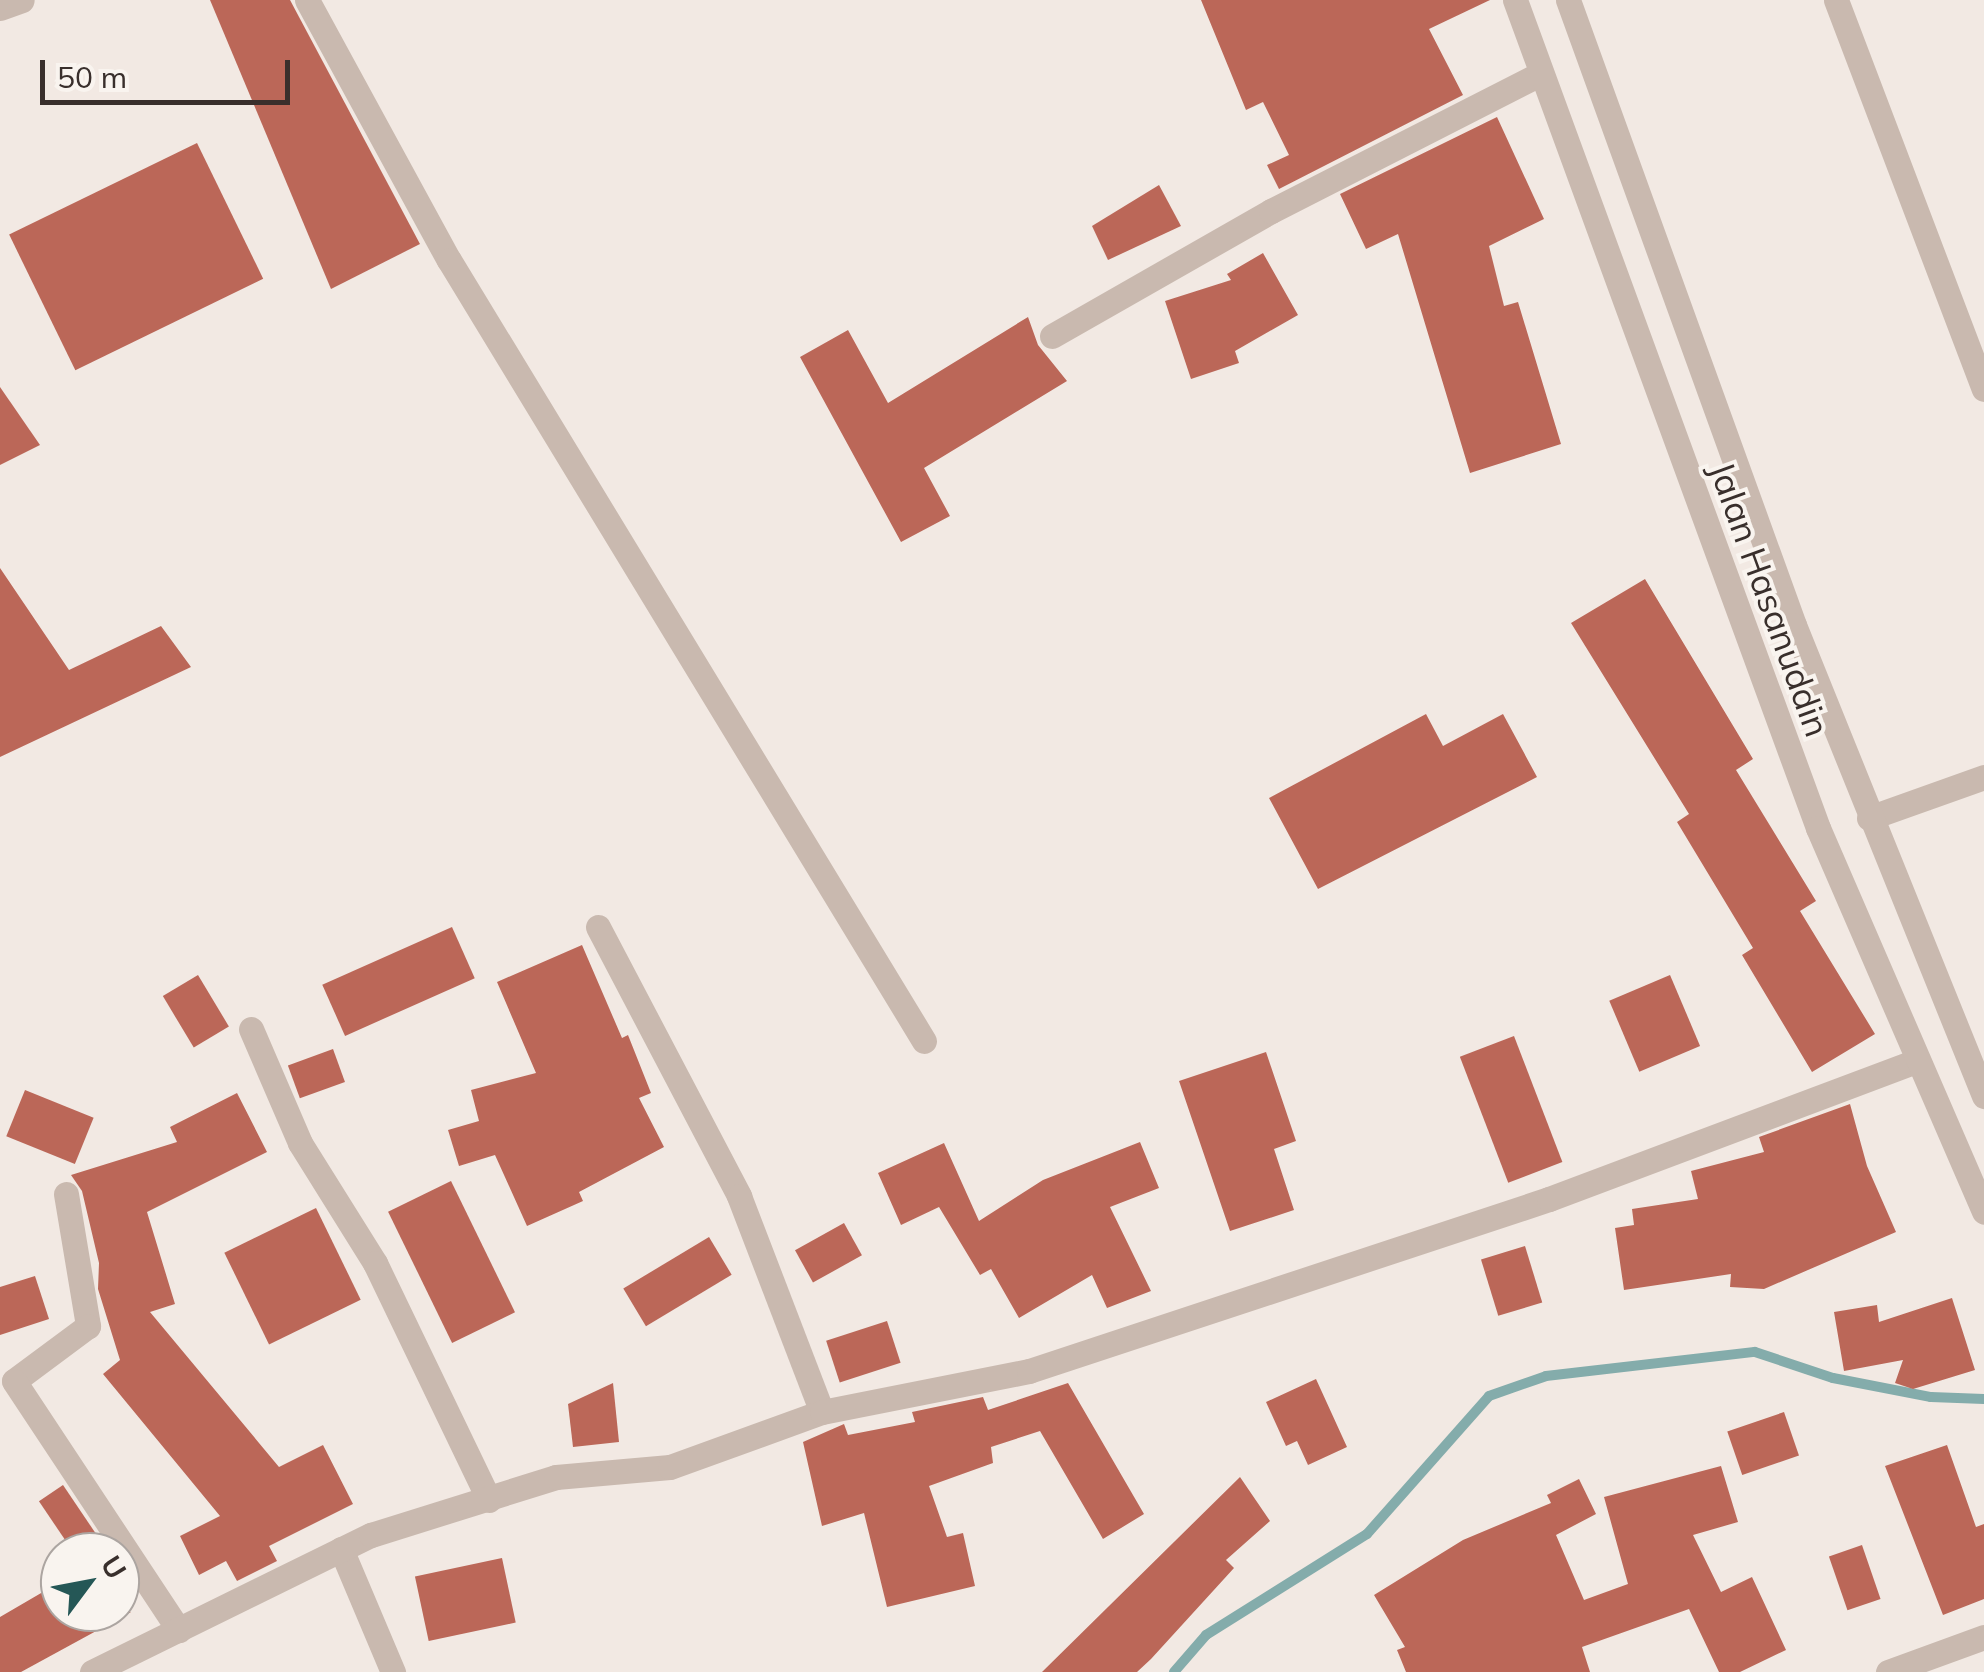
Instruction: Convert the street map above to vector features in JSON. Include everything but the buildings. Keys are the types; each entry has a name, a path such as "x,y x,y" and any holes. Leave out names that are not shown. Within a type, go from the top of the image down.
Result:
{"street":[{"path":"0,8 22,0"},
{"path":"307,0 449,260 924,1041"},
{"name":"Jalan Hasanuddin","path":"1515,0 1811,810 1984,1212"},
{"name":"Jalan Hasanuddin","path":"1568,0 1869,818 1984,1096"},
{"path":"1836,0 1984,389"},
{"path":"1052,336 1270,211 1540,74"},
{"path":"1869,818 1984,776"},
{"path":"598,927 739,1196 822,1412"},
{"path":"250,1029 300,1142 375,1263 488,1500"},
{"path":"92,1672 341,1550 556,1477 670,1467 822,1412 1029,1371 1550,1200 1918,1060"},
{"path":"66,1194 88,1326 14,1381 178,1630"},
{"path":"341,1550 393,1672"},
{"path":"1888,1672 1984,1636"}],"waterway":[{"path":"1174,1672 1206,1635 1367,1534 1489,1396 1546,1376 1755,1352 1833,1378 1931,1397 1984,1399"}]}
